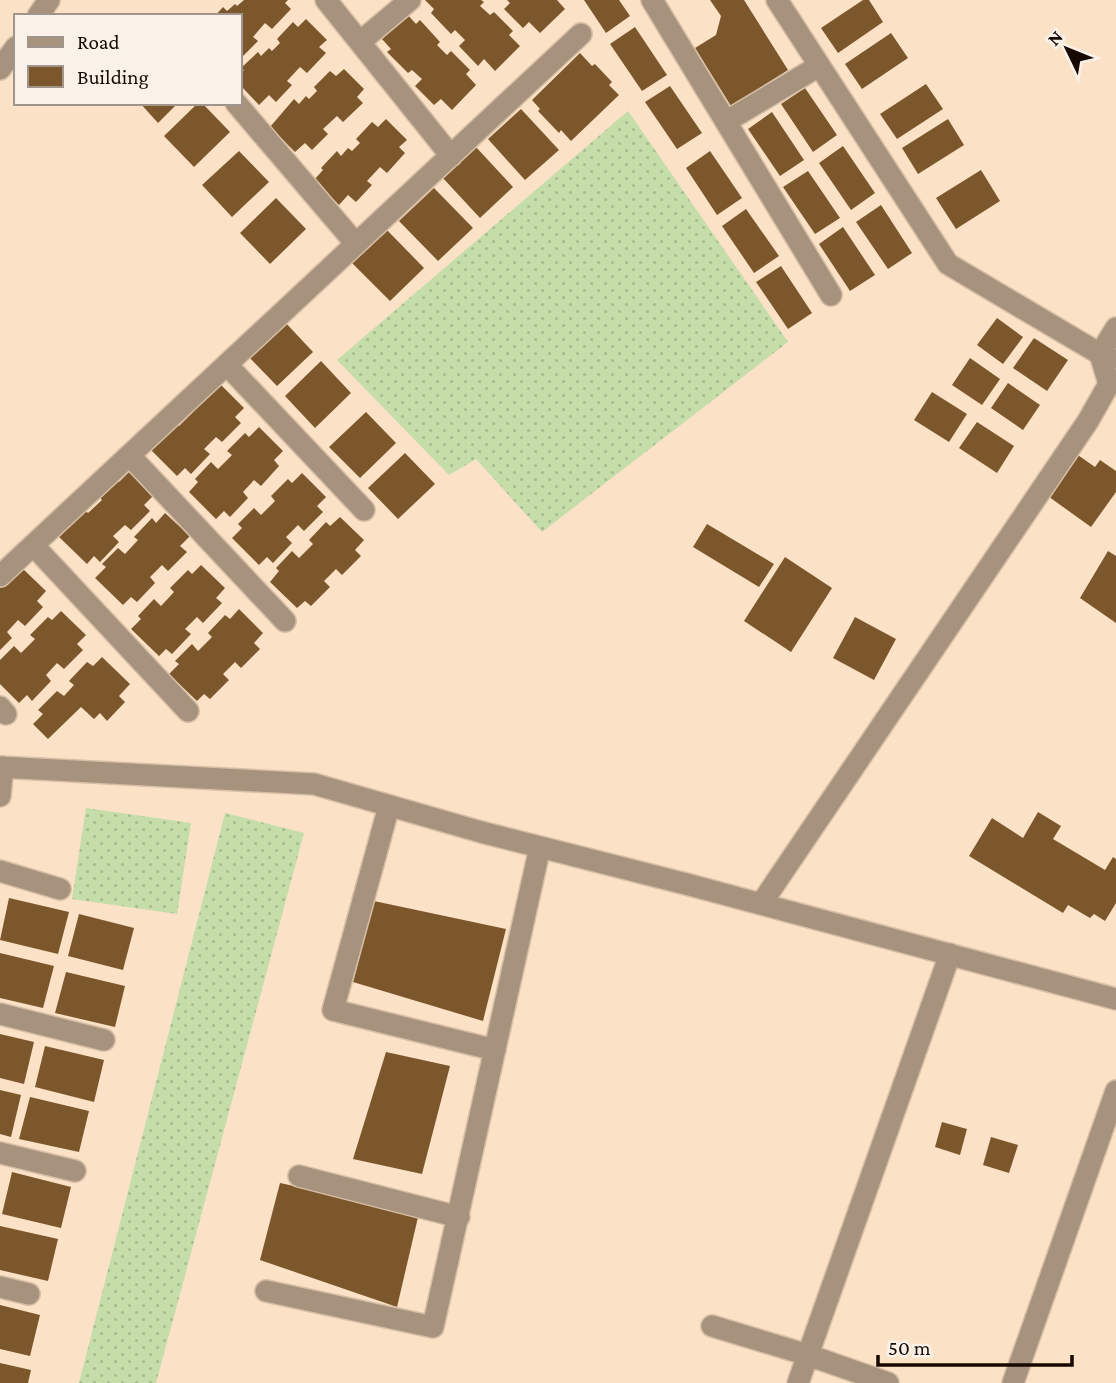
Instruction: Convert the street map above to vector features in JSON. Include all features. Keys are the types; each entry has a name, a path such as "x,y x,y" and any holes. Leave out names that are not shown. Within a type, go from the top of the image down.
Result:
{"street":[{"path":"326,0 451,156"},
{"path":"360,42 410,0"},
{"path":"777,0 948,264 1108,358"},
{"path":"658,2 831,295"},
{"path":"0,576 581,34"},
{"path":"0,69 14,50"},
{"path":"727,121 820,66"},
{"path":"238,105 356,244"},
{"path":"761,904 1088,421 1109,384 1108,358 1116,328"},
{"path":"227,365 364,510"},
{"path":"130,456 285,621"},
{"path":"33,545 188,711"},
{"path":"0,796 1,767 314,784 540,847 1116,999"},
{"path":"389,806 332,1010 495,1050"},
{"path":"266,1291 433,1327 540,847"},
{"path":"0,871 60,889"},
{"path":"798,1383 950,954"},
{"path":"0,1014 104,1040"},
{"path":"1013,1383 1116,1091"},
{"path":"0,1153 75,1171"},
{"path":"299,1175 459,1217"},
{"path":"0,1287 29,1294"},
{"path":"712,1326 888,1383"}],"green space":[{"path":"628,111 788,342 542,532 476,459 449,475 337,360"},
{"path":"86,808 191,823 177,914 72,899"},
{"path":"225,813 304,833 156,1383 79,1383"}],"building":[{"path":"244,0 288,0 285,3 291,9 272,29 265,23 253,37 258,41 242,57 242,14 217,14 223,7 227,11 235,4 237,6"},
{"path":"425,0 481,0 484,2 480,6 490,15 494,12 513,31 509,35 520,46 495,71 484,59 478,66 459,46 465,40 455,30 451,34 431,13 434,9"},
{"path":"507,0 557,0 565,9 540,33 529,22 523,28 504,9 510,3"},
{"path":"584,0 619,0 630,16 606,33"},
{"path":"710,0 744,0 788,70 731,106 695,48 716,35 721,16"},
{"path":"863,0 869,0 883,22 838,53 821,28"},
{"path":"407,14 416,24 420,20 440,42 437,45 447,55 451,51 470,70 466,74 476,85 452,110 441,99 434,105 415,86 422,79 412,70 408,73 387,52 391,49 382,39"},
{"path":"306,19 327,40 319,47 326,53 307,73 300,67 287,81 292,85 276,102 269,95 259,105 242,87 242,67 258,52 261,56 269,48 272,51 280,43 277,39 293,22 298,27"},
{"path":"635,27 667,75 642,91 610,44"},
{"path":"891,33 908,58 862,89 845,64"},
{"path":"580,53 612,82 609,85 619,95 571,141 561,130 559,133 538,111 540,109 532,100"},
{"path":"344,69 364,89 357,97 363,103 343,122 337,116 323,129 328,134 312,150 305,143 295,152 270,127 294,99 299,104 306,96 309,99 317,91 314,87 330,71 336,76"},
{"path":"926,84 943,109 897,139 880,114"},
{"path":"670,86 702,133 677,149 645,102"},
{"path":"805,88 837,135 813,152 781,104"},
{"path":"142,105 176,105 158,123"},
{"path":"196,105 204,105 230,132 194,167 164,136"},
{"path":"521,109 559,150 525,180 488,139"},
{"path":"772,112 804,160 780,176 748,129"},
{"path":"386,119 407,140 399,147 405,153 387,173 380,167 367,181 372,185 356,202 348,195 339,205 314,180 337,151 341,156 348,148 352,151 360,143 356,139 372,122 378,127"},
{"path":"948,119 964,145 918,174 902,148"},
{"path":"475,146 513,187 480,218 442,177"},
{"path":"843,146 875,193 851,210 819,163"},
{"path":"239,151 269,182 232,217 202,185"},
{"path":"710,151 742,198 717,215 686,168"},
{"path":"981,170 1000,201 956,229 936,198"},
{"path":"808,171 840,218 815,234 783,187"},
{"path":"434,188 473,228 438,261 399,221"},
{"path":"276,198 306,229 270,264 240,233"},
{"path":"881,205 912,253 888,269 856,222"},
{"path":"746,209 779,256 754,273 722,226"},
{"path":"843,227 875,275 850,291 819,244"},
{"path":"385,228 424,268 390,301 351,262"},
{"path":"781,266 812,313 788,329 756,282"},
{"path":"997,318 1023,337 1003,364 977,345"},
{"path":"283,320 313,352 277,386 247,355"},
{"path":"1034,338 1068,360 1047,391 1013,368"},
{"path":"970,358 1000,379 982,405 952,385"},
{"path":"321,361 351,393 315,428 285,396"},
{"path":"1008,383 1040,405 1023,430 991,408"},
{"path":"220,384 244,408 235,417 241,423 222,442 216,437 204,449 210,454 191,474 185,468 177,476 150,449 172,419 179,426 193,412 188,408"},
{"path":"932,392 967,414 949,442 914,420"},
{"path":"366,412 396,443 360,478 329,447"},
{"path":"977,422 1014,446 997,473 959,448"},
{"path":"259,427 283,451 274,460 279,466 261,486 254,480 243,492 248,498 230,517 224,511 216,519 189,492 198,482 195,479 211,462 218,469 232,455 227,451 245,433 249,437"},
{"path":"405,453 435,484 398,519 368,488"},
{"path":"1075,453 1095,467 1100,460 1116,471 1116,492 1091,527 1045,494"},
{"path":"129,472 153,496 144,505 150,511 131,530 125,525 113,536 119,542 100,562 94,556 87,564 59,537 69,527 66,523 81,507 88,513 102,500 98,495 115,477 119,482"},
{"path":"302,473 326,497 317,506 323,512 304,531 298,525 286,537 292,543 273,563 267,557 259,565 232,538 242,528 238,524 254,508 261,515 275,501 271,496 288,479 292,483"},
{"path":"165,513 190,536 180,546 187,552 168,571 162,565 150,577 155,583 137,602 131,597 123,605 95,578 106,567 102,564 118,548 125,554 138,540 134,537 152,518 156,523"},
{"path":"340,517 364,540 355,550 361,556 342,575 336,569 324,581 330,587 311,606 305,601 297,608 270,582 279,571 276,568 292,551 299,558 313,544 309,540 326,522 330,526"},
{"path":"707,524 774,564 759,587 693,547"},
{"path":"1108,551 1116,556 1116,623 1080,598"},
{"path":"785,557 832,588 791,652 744,621"},
{"path":"201,565 225,588 216,598 222,603 203,623 197,617 185,629 191,634 172,654 166,649 159,656 131,629 141,619 138,616 154,599 161,606 174,592 170,588 188,570 192,574"},
{"path":"22,568 46,591 37,601 43,607 25,626 18,620 7,632 12,638 0,650 0,582"},
{"path":"239,609 263,633 254,643 260,649 241,668 235,662 223,674 229,680 210,699 204,694 197,701 169,674 179,664 175,661 192,644 198,651 212,637 208,633 225,615 230,619"},
{"path":"61,611 86,635 77,644 83,650 64,669 57,663 46,675 51,681 32,701 27,695 19,703 0,684 0,660 14,646 21,653 35,639 30,635 48,617 52,620"},
{"path":"855,617 896,639 874,680 833,658"},
{"path":"102,657 130,684 119,696 125,702 107,721 100,713 94,719 81,707 48,739 33,724 43,714 38,710 57,691 64,696 74,685 69,681 87,662 93,666"},
{"path":"1038,812 1061,826 1053,839 1105,870 1113,857 1116,859 1116,903 1105,921 1094,914 1090,918 1068,905 1063,913 969,856 992,818 1023,838"},
{"path":"9,898 69,912 58,954 0,940"},
{"path":"374,901 506,929 483,1021 353,982"},
{"path":"79,914 134,928 123,970 68,956"},
{"path":"0,953 54,966 43,1008 0,998"},
{"path":"66,972 125,986 115,1027 55,1013"},
{"path":"0,1034 34,1042 24,1084 0,1078"},
{"path":"45,1046 104,1060 94,1102 35,1087"},
{"path":"386,1052 450,1066 422,1174 353,1159"},
{"path":"0,1090 21,1095 11,1137 0,1134"},
{"path":"30,1097 89,1111 79,1152 19,1139"},
{"path":"942,1122 967,1129 960,1155 935,1147"},
{"path":"991,1137 1018,1145 1009,1173 983,1165"},
{"path":"12,1172 71,1187 61,1228 2,1214"},
{"path":"280,1183 419,1213 397,1307 260,1260"},
{"path":"0,1226 58,1239 48,1281 0,1270"},
{"path":"0,1305 40,1315 30,1356 0,1349"},
{"path":"0,1363 31,1370 28,1383 0,1383"}]}
